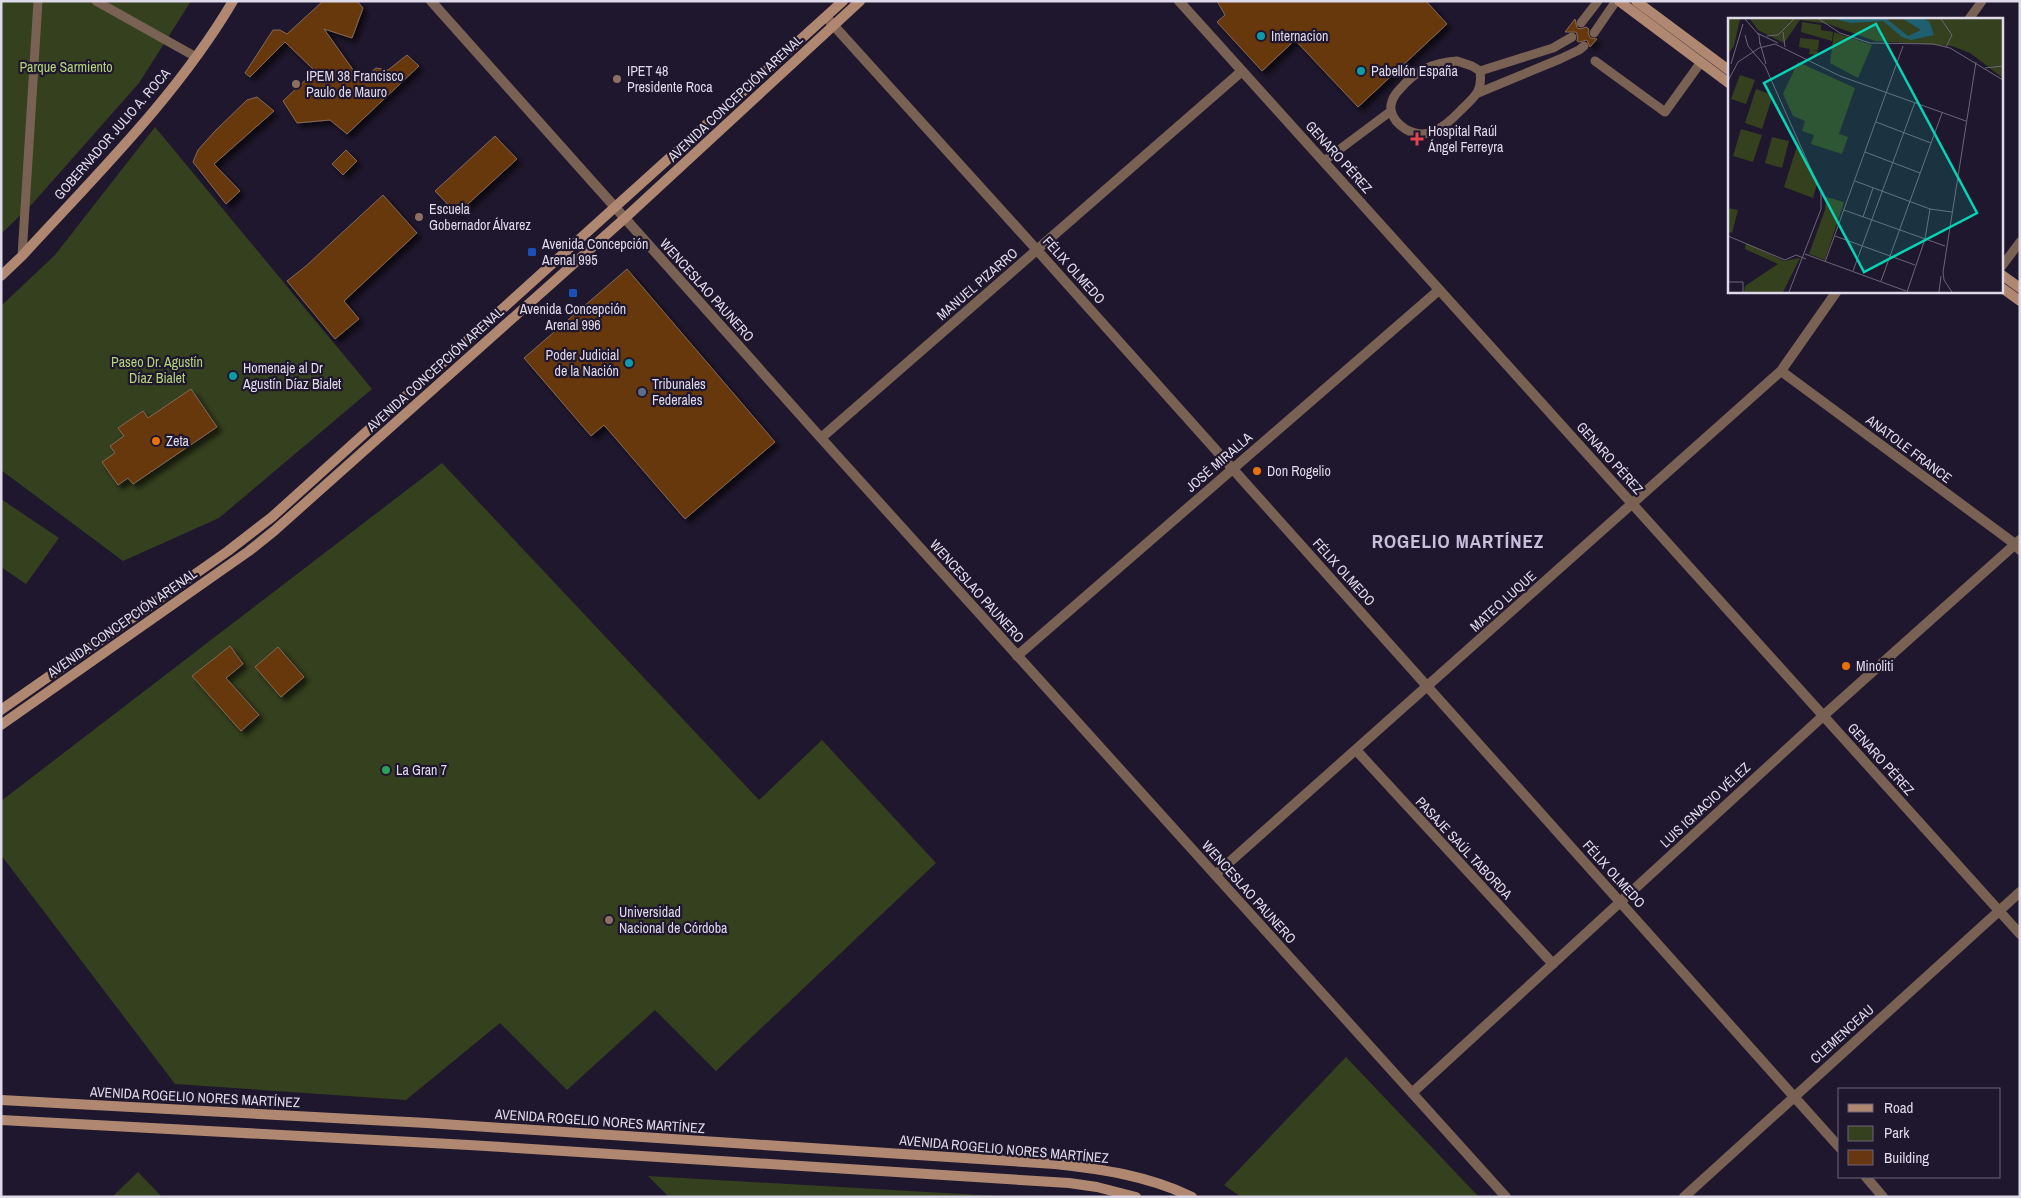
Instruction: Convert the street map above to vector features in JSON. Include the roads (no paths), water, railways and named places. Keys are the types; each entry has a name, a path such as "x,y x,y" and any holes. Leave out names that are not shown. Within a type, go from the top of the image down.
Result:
{"main road":[{"name":"GOBERNADOR JULIO A. ROCA","path":"1,276 22,256 135,132 196,57 232,1"},
{"name":"AVENIDA CONCEPCIÓN ARENAL","path":"1,710 228,551 272,517 843,1"},
{"name":"AVENIDA CONCEPCIÓN ARENAL","path":"1,725 249,551 625,218 860,1"},
{"path":"1618,1 1728,82"},
{"path":"1636,1 1728,70"},
{"path":"2004,276 2020,288"},
{"path":"2004,289 2020,301"},
{"name":"AVENIDA ROGELIO NORES MARTÍNEZ","path":"1,1100 418,1123 1055,1164 1127,1174 1172,1188 1192,1197"},
{"name":"AVENIDA ROGELIO NORES MARTÍNEZ","path":"1,1120 469,1144 1069,1182 1136,1197"}],"street":[{"name":"WENCESLAO PAUNERO","path":"431,1 821,438 1506,1197"},
{"name":"GENARO PÉREZ","path":"1179,1 2020,934"},
{"name":"FÉLIX OLMEDO","path":"826,17 1428,686 1838,1146"},
{"name":"MANUEL PIZARRO","path":"821,438 1242,71"},
{"name":"JOSÉ MIRALLA","path":"1017,656 1440,290"},
{"name":"MATEO LUQUE","path":"1215,875 1781,371 1836,292"},
{"name":"ANATOLE FRANCE","path":"1781,371 2018,545"},
{"name":"LUIS IGNACIO VÉLEZ","path":"1412,1093 1823,716 2018,545"},
{"name":"PASAJE SAÚL TABORDA","path":"1356,750 1553,964"},
{"name":"CLEMENCEAU","path":"1684,1197 2020,892"},
{"path":"1867,1178 1884,1197"}],"lane":[{"path":"22,256 38,1"},
{"path":"96,1 196,57"},
{"path":"1581,23 1598,1"},
{"path":"1594,33 1618,1"},
{"path":"1970,18 1982,1"},
{"path":"1480,72 1553,48 1572,36"},
{"path":"1478,93 1481,82 1480,72 1472,66 1457,61 1440,63 1423,69 1407,81 1395,95 1391,103 1391,111 1396,122 1406,130 1418,135 1433,133 1452,120 1478,93 1560,60 1584,46"},
{"path":"1595,61 1665,112 1701,62"},
{"path":"1324,161 1391,111"},
{"path":"2004,263 2020,242"}],"place":[{"name":"Internacion","path":"1261,36"},
{"name":"Pabellón España","path":"1361,71"},
{"name":"IPET 48 Presidente Roca","path":"617,79"},
{"name":"IPEM 38 Francisco Paulo de Mauro","path":"296,84"},
{"name":"Hospital Raúl Ángel Ferreyra","path":"1417,139"},
{"name":"Escuela Gobernador Álvarez","path":"419,217"},
{"name":"Avenida Concepción Arenal 995","path":"532,252"},
{"name":"Avenida Concepción Arenal 996","path":"573,293"},
{"name":"Poder Judicial de la Nación","path":"629,363"},
{"name":"Homenaje al Dr Agustín Díaz Bialet","path":"233,376"},
{"name":"Tribunales Federales","path":"642,392"},
{"name":"Zeta","path":"156,441"},
{"name":"Don Rogelio","path":"1257,471"},
{"name":"Minoliti","path":"1846,666"},
{"name":"La Gran 7","path":"386,770"},
{"name":"Universidad Nacional de Córdoba","path":"609,920"}],"district":[{"name":"ROGELIO MARTÍNEZ","path":"1458,541"}],"park label":[{"name":"Parque Sarmiento","path":"66,67"},
{"name":"Paseo Dr. Agustín Díaz Bialet","path":"157,370"}]}
